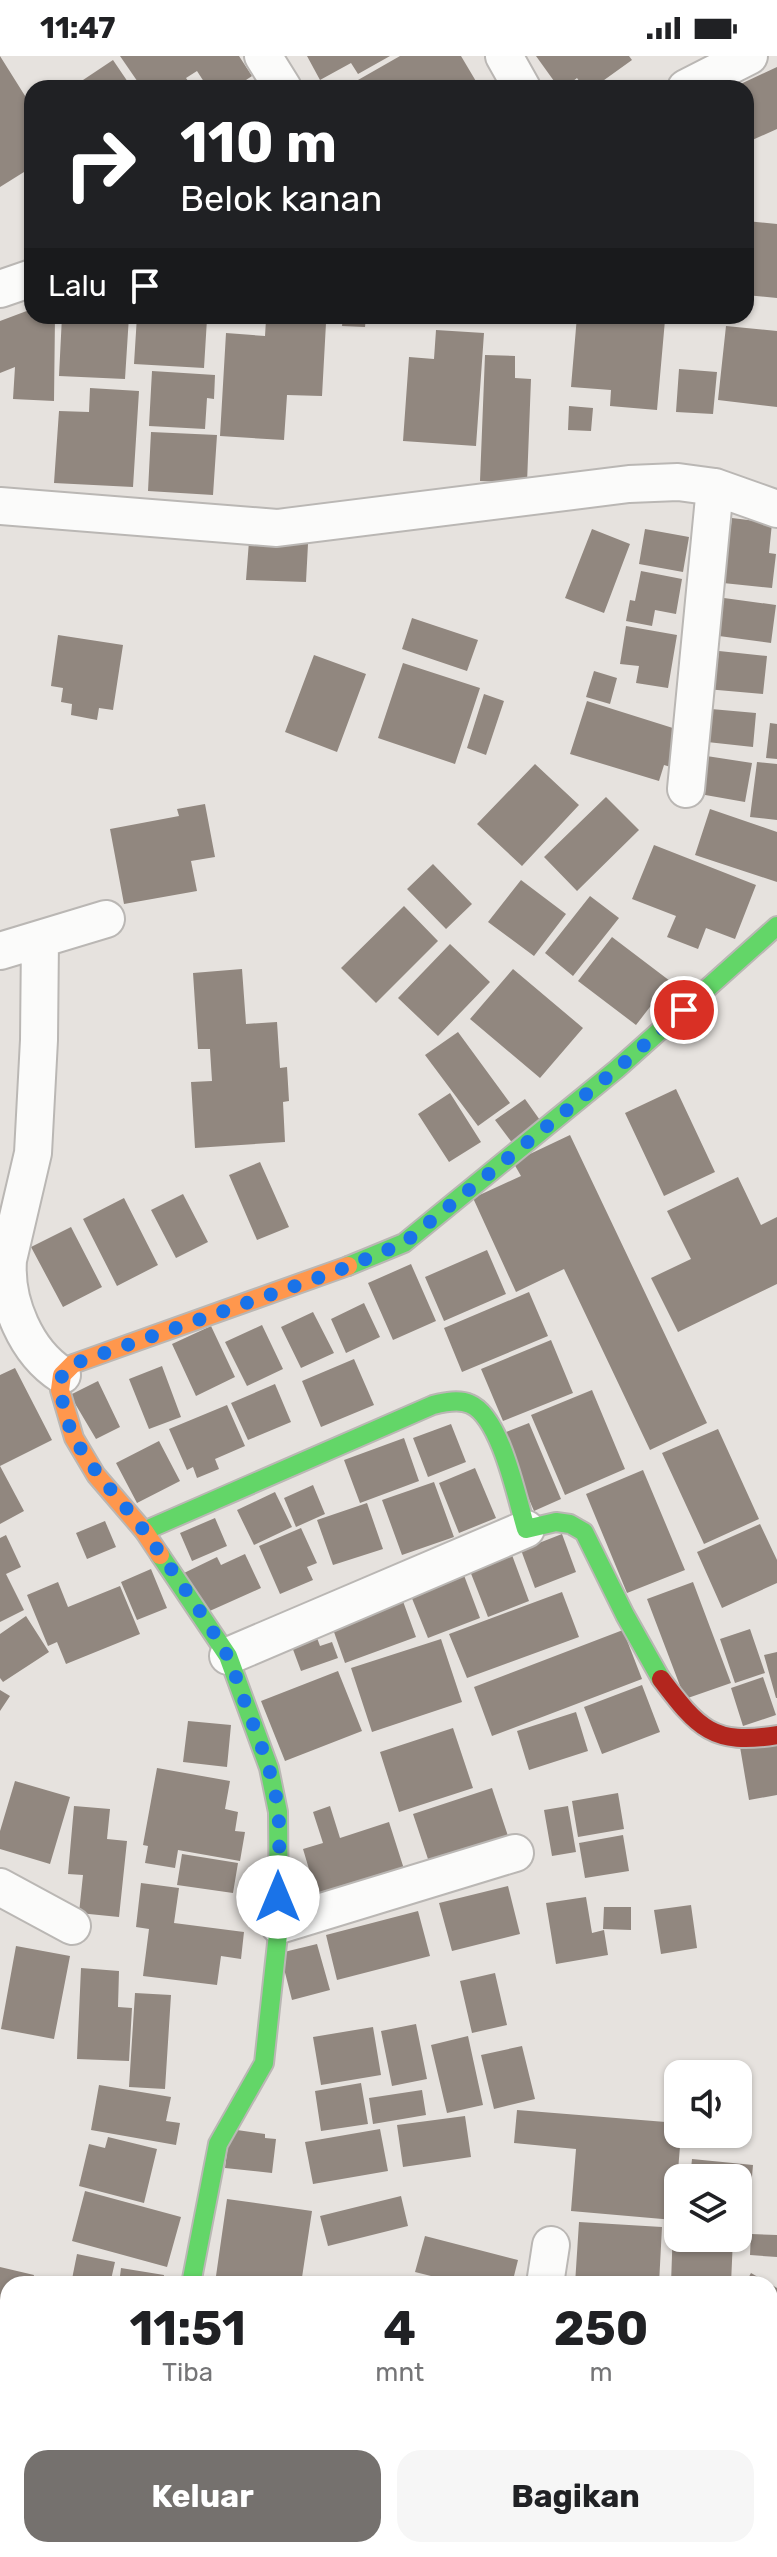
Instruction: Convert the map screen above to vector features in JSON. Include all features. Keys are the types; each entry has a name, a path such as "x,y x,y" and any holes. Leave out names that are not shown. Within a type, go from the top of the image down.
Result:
{"street":[{"path":"263,56 278,80"},
{"path":"504,56 518,80"},
{"path":"702,80 749,56"},
{"path":"0,289 24,281"},
{"path":"0,506 277,528 629,484 678,482 715,487 777,509"},
{"path":"686,789 715,487"},
{"path":"0,951 106,919"},
{"path":"193,2276 218,2144 264,2063 279,1925 278,1812 269,1768 228,1656 144,1531 96,1475 74,1438 60,1390 62,1375 73,1364 332,1273 404,1243 617,1069 777,926"},
{"path":"40,939 33,1153 8,1260 7,1277 9,1294 32,1344 47,1365 62,1375"},
{"path":"144,1531 388,1422 433,1405 454,1401 475,1406 496,1434 526,1529"},
{"path":"228,1656 526,1529 555,1521 570,1522 584,1532 651,1662 674,1696 698,1723 721,1737 742,1740 777,1735"},
{"path":"279,1925 515,1853"},
{"path":"0,1887 72,1926"},
{"path":"546,2276 551,2245"}],"building":[{"path":"0,56 24,94 24,172 0,187"},
{"path":"120,56 239,56 252,76 246,80 203,80 197,71 186,78 187,80 136,80"},
{"path":"307,56 390,56 358,74 351,63 320,80"},
{"path":"400,56 461,56 475,80 358,80"},
{"path":"536,56 629,56 632,60 604,80 553,80"},
{"path":"113,60 127,80 83,80"},
{"path":"777,67 777,129 754,139 754,80 749,80"},
{"path":"754,222 777,224 777,298 754,296"},
{"path":"24,312 24,324 55,324 54,401 13,399 15,367 0,373 0,321"},
{"path":"62,324 128,324 125,379 59,376"},
{"path":"136,324 207,324 204,368 134,364"},
{"path":"266,324 326,324 322,396 287,395 284,440 220,436 226,333 265,336"},
{"path":"342,324 365,324 365,327"},
{"path":"576,324 665,324 657,410 610,406 611,390 571,387"},
{"path":"726,326 777,331 777,407 718,400"},
{"path":"436,330 484,333 476,446 403,441 409,357 434,359"},
{"path":"485,355 515,356 515,378 531,379 527,483 480,481"},
{"path":"679,369 717,372 713,414 676,412"},
{"path":"152,371 215,375 214,399 207,398 205,429 149,426"},
{"path":"90,388 139,391 133,487 54,483 59,411 89,412"},
{"path":"569,406 593,408 591,431 568,430"},
{"path":"151,432 217,435 213,495 148,491"},
{"path":"732,518 772,523 769,553 776,554 772,588 723,583"},
{"path":"592,529 630,544 604,613 565,598"},
{"path":"645,529 689,537 683,572 639,564"},
{"path":"249,541 308,544 306,582 246,580"},
{"path":"641,571 682,579 676,614 655,610 652,626 626,621 630,600 635,601"},
{"path":"724,598 776,605 771,643 719,636"},
{"path":"412,618 478,640 467,671 402,649"},
{"path":"626,626 677,635 668,688 636,683 639,666 620,664"},
{"path":"58,635 123,645 113,710 99,708 97,720 71,715 72,704 61,702 63,688 51,686"},
{"path":"719,651 767,656 763,694 706,689 708,666 717,667"},
{"path":"314,655 366,674 337,752 285,732"},
{"path":"403,663 480,688 455,764 378,738"},
{"path":"594,671 617,678 610,704 586,697"},
{"path":"484,694 504,701 486,755 467,748"},
{"path":"587,701 676,729 674,768 664,765 659,781 570,754"},
{"path":"711,709 756,713 753,747 698,741"},
{"path":"770,723 777,724 777,759 766,758"},
{"path":"700,755 752,763 745,802 694,793"},
{"path":"757,762 777,764 777,820 750,817"},
{"path":"535,764 579,805 522,866 477,824"},
{"path":"606,797 639,830 577,891 544,857"},
{"path":"205,804 215,857 191,861 197,891 124,904 110,829 179,816 177,809"},
{"path":"710,809 777,832 777,882 695,855"},
{"path":"654,845 756,885 735,939 706,928 698,949 667,937 676,916 632,899"},
{"path":"433,864 472,904 446,929 407,889"},
{"path":"521,880 566,914 534,956 488,922"},
{"path":"590,896 619,918 573,976 545,953"},
{"path":"404,906 438,941 376,1003 341,968"},
{"path":"612,937 670,981 636,1025 578,981"},
{"path":"450,944 490,982 438,1036 398,998"},
{"path":"242,969 246,1024 277,1022 280,1068 287,1067 289,1101 283,1102 285,1142 195,1148 191,1082 212,1081 210,1049 198,1049 193,973"},
{"path":"513,969 583,1028 540,1078 470,1019"},
{"path":"458,1032 510,1103 478,1126 425,1055"},
{"path":"676,1089 715,1172 664,1196 625,1113"},
{"path":"450,1093 481,1142 449,1162 418,1114"},
{"path":"525,1099 542,1123 513,1144 495,1120"},
{"path":"570,1135 707,1423 650,1450 564,1269 516,1292 473,1198 521,1176 513,1162"},
{"path":"260,1162 289,1227 257,1240 229,1175"},
{"path":"738,1177 761,1225 777,1217 777,1284 678,1332 651,1278 691,1259 667,1211"},
{"path":"183,1194 208,1242 176,1258 151,1210"},
{"path":"124,1198 158,1265 117,1286 83,1219"},
{"path":"71,1227 102,1287 63,1307 31,1247"},
{"path":"487,1250 506,1294 444,1321 425,1277"},
{"path":"411,1264 436,1321 393,1340 368,1283"},
{"path":"529,1292 548,1336 462,1372 444,1328"},
{"path":"364,1303 380,1337 346,1353 331,1319"},
{"path":"313,1312 334,1353 301,1368 281,1327"},
{"path":"262,1325 283,1369 247,1386 225,1342"},
{"path":"211,1326 235,1377 196,1396 172,1344"},
{"path":"551,1340 573,1393 503,1421 481,1369"},
{"path":"354,1359 374,1405 321,1427 302,1381"},
{"path":"162,1366 181,1417 149,1429 129,1379"},
{"path":"15,1368 52,1440 0,1466 0,1375"},
{"path":"98,1381 120,1427 96,1439 70,1395"},
{"path":"275,1384 291,1422 248,1440 231,1403"},
{"path":"592,1390 625,1469 565,1495 531,1415"},
{"path":"227,1405 245,1446 215,1459 219,1469 197,1478 193,1467 187,1470 169,1429"},
{"path":"529,1423 561,1499 534,1511 501,1434"},
{"path":"451,1424 466,1462 428,1477 413,1438"},
{"path":"718,1429 759,1519 704,1544 662,1453"},
{"path":"404,1438 419,1481 360,1503 344,1460"},
{"path":"159,1441 180,1481 137,1503 116,1463"},
{"path":"0,1466 24,1511 0,1524"},
{"path":"475,1468 496,1518 459,1533 439,1483"},
{"path":"643,1470 685,1570 627,1593 586,1494"},
{"path":"434,1482 454,1537 402,1555 382,1500"},
{"path":"313,1485 325,1514 296,1527 284,1498"},
{"path":"275,1492 292,1527 254,1545 237,1510"},
{"path":"367,1503 383,1549 333,1565 317,1520"},
{"path":"215,1518 227,1546 192,1561 180,1533"},
{"path":"105,1521 116,1547 87,1559 76,1533"},
{"path":"760,1524 777,1560 777,1583 722,1608 697,1552"},
{"path":"301,1528 317,1563 307,1567 313,1580 280,1594 259,1546"},
{"path":"562,1534 576,1572 535,1588 521,1550"},
{"path":"6,1535 21,1567 6,1574 24,1610 0,1622 0,1538"},
{"path":"245,1554 261,1588 203,1614 184,1573 217,1557 221,1565"},
{"path":"512,1555 529,1601 488,1617 470,1571"},
{"path":"151,1569 167,1608 137,1620 121,1582"},
{"path":"462,1570 480,1618 428,1638 409,1591"},
{"path":"58,1582 68,1607 120,1586 140,1634 66,1664 57,1642 48,1646 27,1595"},
{"path":"693,1582 731,1683 685,1699 647,1599"},
{"path":"562,1592 579,1637 467,1678 449,1634"},
{"path":"400,1593 416,1637 345,1663 329,1618"},
{"path":"26,1616 49,1652 3,1682 0,1678 0,1634"},
{"path":"313,1627 320,1646 332,1642 338,1658 301,1671 288,1636"},
{"path":"750,1629 765,1673 735,1683 720,1639"},
{"path":"623,1630 642,1679 492,1736 474,1687"},
{"path":"441,1639 462,1702 372,1732 351,1668"},
{"path":"777,1652 777,1698 776,1698 764,1655"},
{"path":"338,1671 362,1731 285,1761 261,1701"},
{"path":"763,1677 776,1715 743,1726 731,1688"},
{"path":"642,1685 660,1732 602,1754 584,1707"},
{"path":"0,1690 10,1696 0,1711"},
{"path":"576,1712 588,1751 529,1770 517,1731"},
{"path":"188,1721 231,1725 227,1767 183,1762"},
{"path":"453,1728 473,1788 399,1812 380,1752"},
{"path":"777,1741 777,1795 749,1800 740,1747"},
{"path":"157,1768 230,1781 225,1809 238,1812 235,1831 245,1832 240,1861 178,1850 175,1868 145,1863 148,1846 143,1845"},
{"path":"15,1781 70,1797 50,1864 0,1849 0,1831"},
{"path":"492,1788 510,1842 431,1868 413,1814"},
{"path":"618,1793 624,1829 578,1837 572,1801"},
{"path":"74,1806 110,1809 107,1839 127,1841 119,1917 79,1913 83,1875 68,1874"},
{"path":"330,1806 340,1838 389,1822 404,1869 317,1896 303,1849 323,1843 313,1812"},
{"path":"568,1806 576,1852 552,1856 544,1810"},
{"path":"623,1835 629,1871 585,1878 579,1843"},
{"path":"182,1854 238,1863 233,1893 177,1885"},
{"path":"141,1883 179,1888 174,1923 244,1932 241,1959 221,1956 217,1985 143,1976 149,1929 136,1927"},
{"path":"508,1886 520,1934 452,1951 439,1903"},
{"path":"586,1897 592,1933 604,1930 608,1955 556,1964 546,1903"},
{"path":"691,1905 697,1948 661,1954 654,1910"},
{"path":"604,1907 631,1907 631,1930 603,1929"},
{"path":"418,1911 430,1956 337,1980 326,1935"},
{"path":"317,1944 330,1990 292,2000 280,1953"},
{"path":"16,1946 70,1956 54,2039 1,2029"},
{"path":"81,1968 119,1971 118,2007 132,2008 129,2061 77,2059"},
{"path":"495,1973 507,2025 472,2033 460,1981"},
{"path":"135,1993 171,1995 165,2089 129,2087"},
{"path":"416,2024 427,2079 392,2086 381,2031"},
{"path":"373,2027 381,2075 321,2085 313,2037"},
{"path":"468,2036 483,2105 447,2113 431,2045"},
{"path":"522,2046 535,2099 494,2109 481,2055"},
{"path":"361,2083 368,2124 321,2131 315,2091"},
{"path":"99,2085 171,2097 166,2121 180,2123 176,2145 91,2130"},
{"path":"422,2090 426,2115 373,2124 369,2098"},
{"path":"517,2110 664,2122 664,2148 680,2148 679,2164 664,2164 664,2219 571,2211 576,2149 514,2143"},
{"path":"465,2116 471,2157 403,2167 397,2125"},
{"path":"230,2129 265,2134 265,2138 276,2139 272,2173 225,2168"},
{"path":"380,2129 388,2171 313,2184 305,2142"},
{"path":"108,2137 157,2149 144,2203 79,2186 89,2144 105,2148"},
{"path":"692,2159 743,2164 691,2164"},
{"path":"85,2191 181,2217 167,2267 72,2241"},
{"path":"401,2196 408,2226 328,2246 320,2216"},
{"path":"227,2199 312,2211 302,2276 216,2276"},
{"path":"579,2222 662,2227 659,2276 576,2276"},
{"path":"752,2234 777,2235 777,2257 750,2255"},
{"path":"425,2236 518,2260 514,2276 431,2276 415,2272"},
{"path":"672,2252 732,2252 731,2276 671,2276"},
{"path":"77,2254 115,2262 112,2276 73,2276"},
{"path":"0,2267 34,2275 34,2276 0,2276"},
{"path":"121,2268 164,2275 164,2276 120,2276"}],"traffic: fast":[{"path":"348,1266 404,1243 617,1069 777,926"},
{"path":"144,1531 433,1405 466,1402 481,1412 499,1441 526,1529 556,1522 570,1524 584,1532 661,1679"},
{"path":"160,1555 228,1656 269,1768 278,1812 279,1925 264,2063 218,2144 193,2276"}],"traffic: slow":[{"path":"160,1555 144,1531 96,1475 74,1438 60,1390 62,1375 73,1364 348,1266"}],"traffic: jam":[{"path":"661,1679 686,1710 709,1730 737,1738 777,1735"}],"route":[{"path":"278,1897 278,1812 269,1768 228,1656 144,1531 96,1475 74,1438 60,1390 62,1375 73,1364 332,1273 404,1243 617,1069 684,1010"}]}
